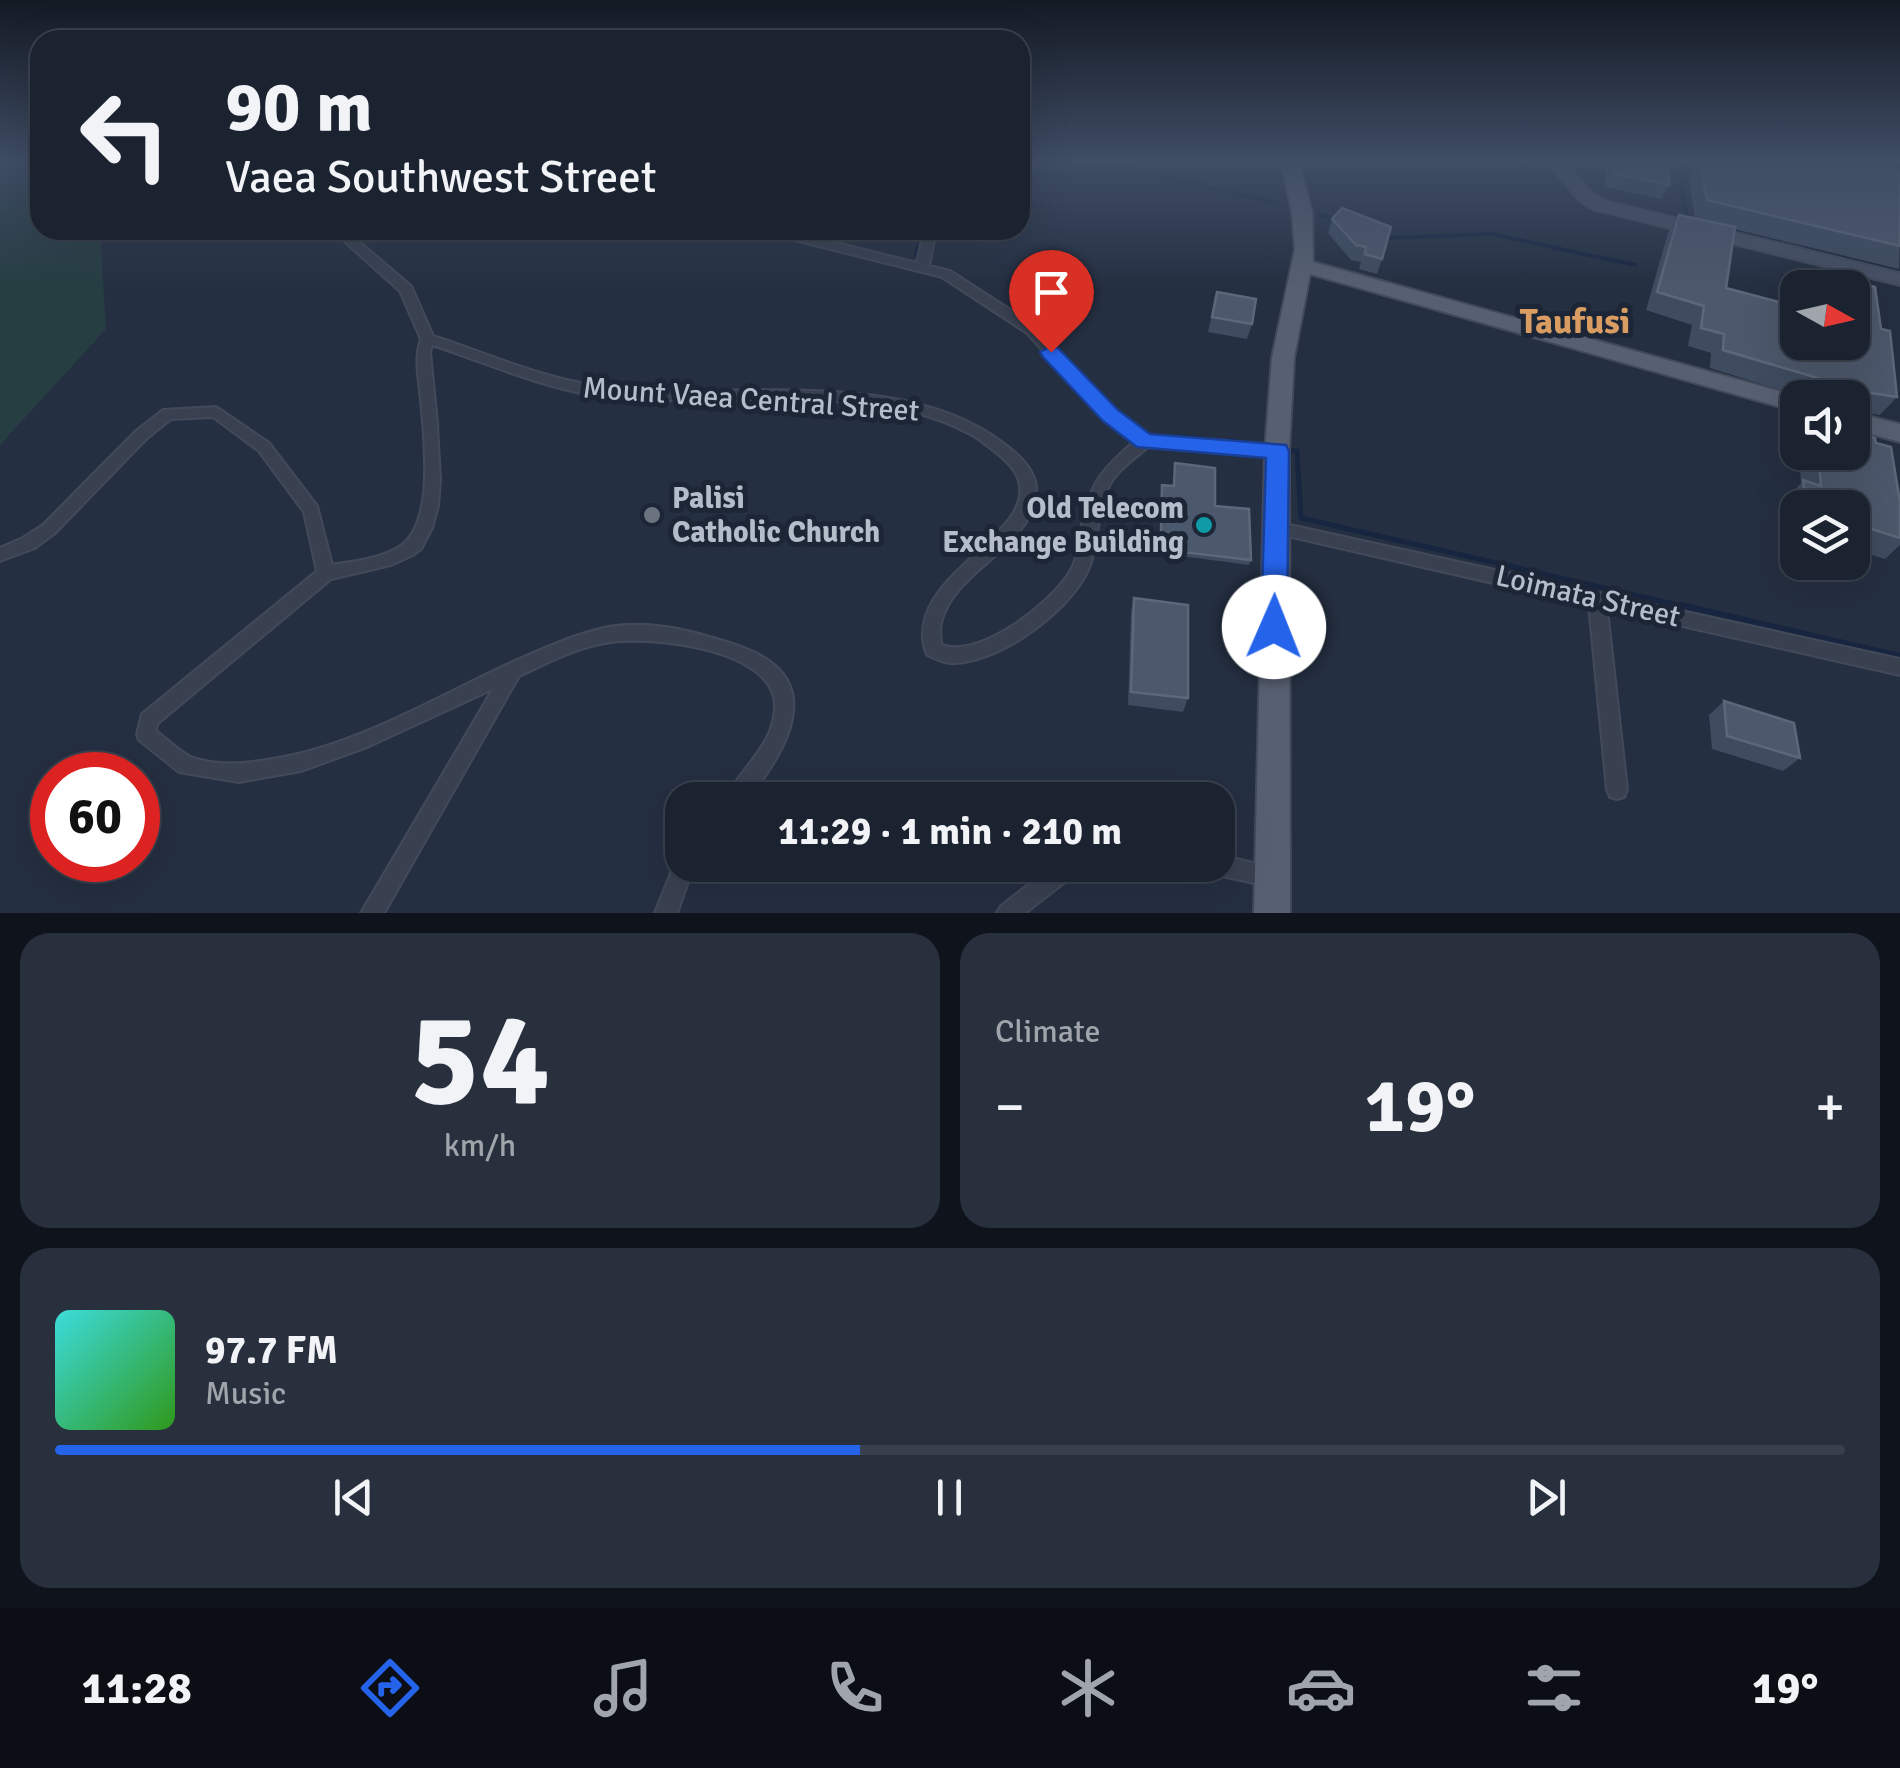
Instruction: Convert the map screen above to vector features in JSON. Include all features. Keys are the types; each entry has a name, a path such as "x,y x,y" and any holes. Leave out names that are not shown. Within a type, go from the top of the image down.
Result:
{"main road":[{"path":"1272,913 1278,451 1284,358 1305,249 1299,205"},
{"path":"1302,205 1317,250 1341,267 1378,283"},
{"path":"1598,205 1900,279"},
{"path":"1302,265 1378,283 1780,399"},
{"path":"1297,303 1320,280 1378,283"},
{"path":"1870,425 1900,433"}],"street":[{"path":"350,240 406,289 428,339 423,352 431,473 423,530 414,546 392,557 326,572 149,720 146,734 158,751 174,761 209,771 242,772 317,756 384,734 554,650 602,636 654,632 739,650 765,664 780,684 786,711 778,743 749,782"},
{"path":"813,240 923,266 964,284 1032,330 1110,416 1145,441 1278,451"},
{"path":"923,266 928,240"},
{"name":"Mount Vaea Central Street","path":"428,339 468,350 546,382 647,396 816,398 898,405 937,414 990,437 1022,468 1028,490 1023,509 1012,526 932,614 928,634 933,650 953,657 988,648 1024,626 1057,598 1080,570 1091,510 1106,478 1145,441"},
{"path":"0,555 29,544 49,529 141,434 168,414 216,412 264,447 311,510 326,572"},
{"name":"Loimata Street","path":"1276,528 1900,667"},
{"path":"1598,598 1617,790"},
{"path":"372,913 512,673"},
{"path":"1235,869 1272,877"},
{"path":"666,913 678,882"},
{"path":"1008,913 1049,882"}],"green space":[{"path":"0,205 30,205 30,240 101,240 106,329 0,445"}],"building":[{"path":"1726,205 1900,205 1900,246"},
{"path":"1342,208 1391,227 1382,259 1365,254 1366,247 1356,245 1332,219"},
{"path":"1679,215 1735,227 1726,288 1780,302 1780,360 1870,360 1870,286 1875,287 1881,329 1890,331 1897,397 1870,393 1870,380 1824,380 1723,350 1724,334 1701,328 1704,306 1657,292"},
{"path":"1217,292 1256,299 1252,324 1212,317"},
{"path":"1870,437 1876,443 1891,447 1900,502 1900,538 1870,529 1870,490 1804,490 1803,480 1821,486 1820,470 1870,470"},
{"name":"Old Telecom Exchange Building","path":"1175,463 1215,468 1215,506 1249,509 1251,560 1182,552 1182,534 1161,532 1162,485 1174,486"},
{"path":"1134,598 1188,605 1188,698 1131,692"},
{"path":"1724,701 1794,723 1800,758 1727,736"}],"waterway":[{"path":"1684,205 1687,221"},
{"path":"1320,215 1336,220"},
{"path":"1732,231 1780,243"},
{"path":"1383,238 1492,234 1635,265"},
{"path":"916,255 919,240"},
{"path":"1806,249 1900,272"},
{"path":"1153,436 1204,439"},
{"path":"1231,441 1258,445"},
{"path":"1283,449 1297,451 1301,518 1691,608"},
{"path":"1681,605 1900,656"}],"place":[{"name":"Palisi Catholic Church","path":"652,515"},
{"name":"Old Telecom Exchange Building","path":"1204,525"}],"district":[{"name":"Taufusi","path":"1575,321"}],"route":[{"path":"1051,352 1110,416 1145,441 1278,451 1274,627"}]}
